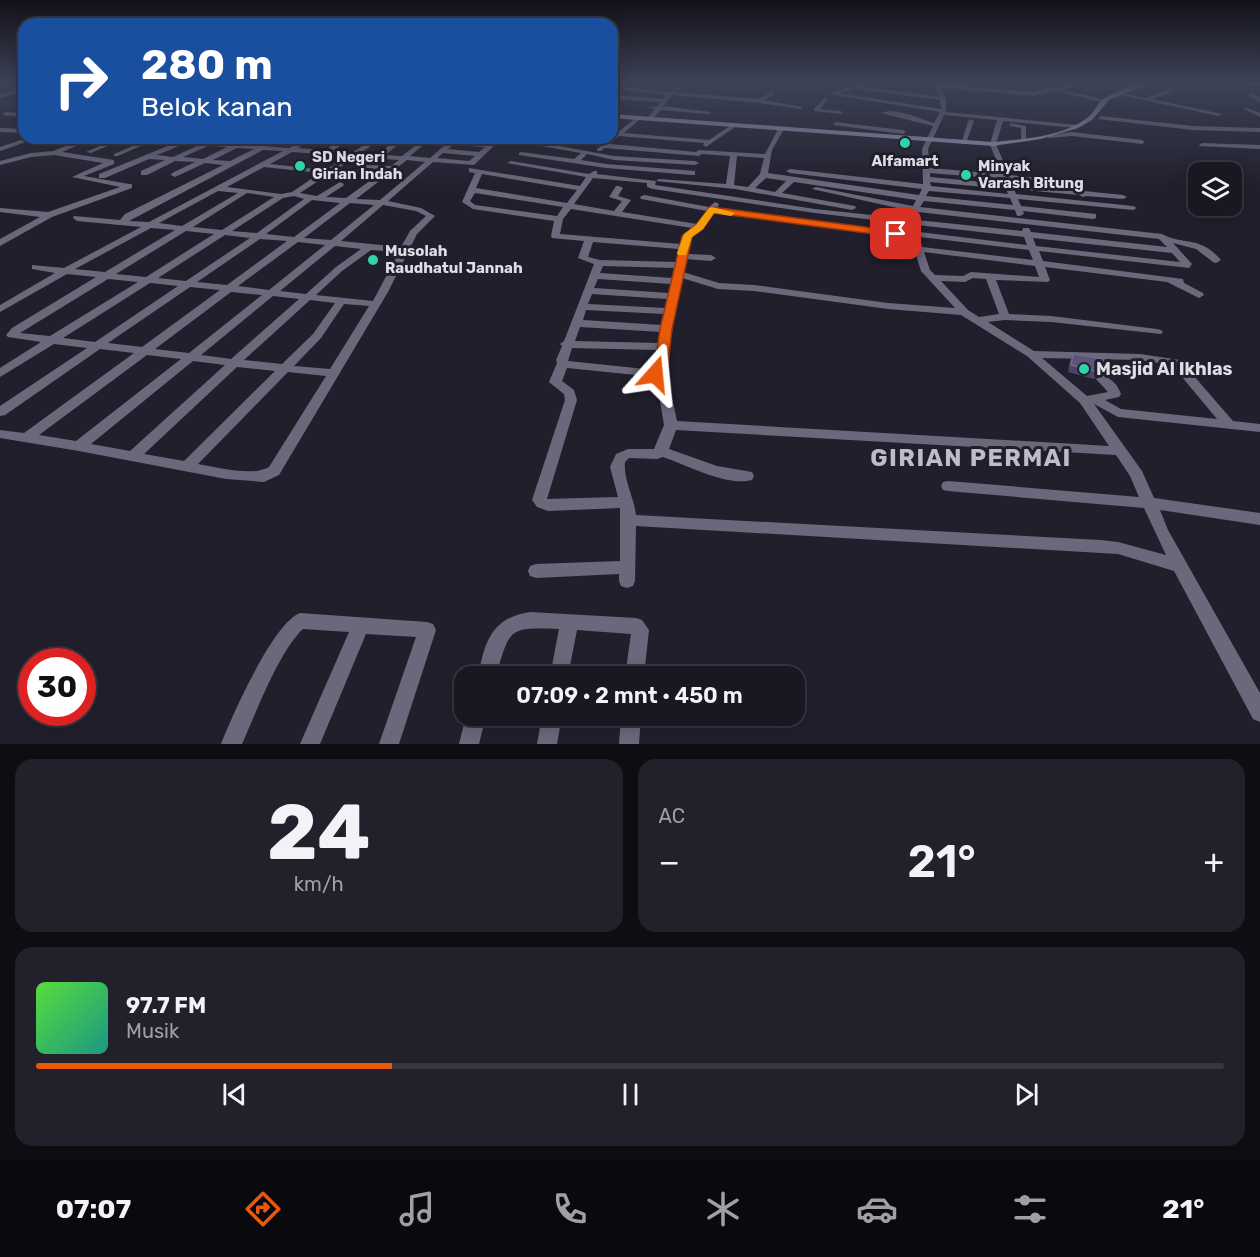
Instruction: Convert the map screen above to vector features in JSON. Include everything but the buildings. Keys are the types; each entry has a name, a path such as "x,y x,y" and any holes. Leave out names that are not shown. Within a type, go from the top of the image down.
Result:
{"street":[{"path":"634,118 963,143 993,144 1072,134 1142,139 1089,129 1097,118"},
{"path":"618,134 638,118"},
{"path":"833,133 838,118"},
{"path":"912,118 937,125"},
{"path":"938,118 925,149 920,207 921,262 931,278 964,312 1030,354 1088,399 1118,413 1260,428"},
{"path":"965,118 970,121 999,122 1024,128 1024,140"},
{"path":"1031,118 1076,126"},
{"path":"1097,118 1153,131"},
{"path":"1049,136 1097,118 1194,129 1260,130"},
{"path":"1200,119 1250,146"},
{"path":"963,143 970,121"},
{"path":"0,122 18,123"},
{"path":"931,278 965,279 971,275 1045,280 993,144 999,122"},
{"path":"1229,122 1260,138"},
{"path":"835,124 903,132"},
{"path":"688,193 699,153 735,125"},
{"path":"749,189 764,176 768,156 781,129"},
{"path":"1194,129 1224,146"},
{"path":"0,130 18,130"},
{"path":"0,135 18,130"},
{"path":"618,134 711,142"},
{"path":"0,149 18,143"},
{"path":"54,153 77,144"},
{"path":"89,152 109,144"},
{"path":"116,155 141,144"},
{"path":"90,180 177,144"},
{"path":"144,173 206,144"},
{"path":"175,175 235,144 406,157 580,188"},
{"path":"254,146 258,144"},
{"path":"0,309 65,271 300,144"},
{"path":"328,151 339,144"},
{"path":"294,194 369,144"},
{"path":"380,155 396,144"},
{"path":"27,438 347,201 383,179 392,168 422,144"},
{"path":"79,446 333,243 380,204 401,180 450,144"},
{"path":"484,144 491,145"},
{"path":"497,174 530,144"},
{"path":"551,144 622,159 696,164"},
{"path":"576,161 606,144"},
{"path":"428,162 471,163 491,145"},
{"path":"1202,145 1260,147"},
{"path":"604,146 768,156"},
{"path":"122,223 128,216 264,147"},
{"path":"442,151 481,154"},
{"path":"0,164 32,155 54,153 111,162 76,177 129,186 50,215 0,243"},
{"path":"521,154 606,166 692,173"},
{"path":"730,186 734,154"},
{"path":"145,157 232,163"},
{"path":"511,163 591,176 730,186 872,212 882,202"},
{"path":"262,165 354,176 367,167"},
{"path":"346,165 392,168"},
{"path":"606,166 591,176 567,205 559,219 555,236 589,239 680,265 718,286 754,288 888,306 964,312"},
{"path":"479,171 466,202 473,207 559,219"},
{"path":"764,176 792,180 882,202 920,207 1022,221 1162,237 1187,265 1033,248 920,207 837,176 790,171"},
{"path":"832,185 837,176"},
{"path":"777,194 792,180"},
{"path":"652,181 651,186 688,193 815,211 920,207 1017,208 1094,216"},
{"path":"920,207 1007,182 1082,193 1123,196"},
{"path":"0,412 258,236 340,184"},
{"path":"805,199 818,186 832,185 1027,234 1175,251"},
{"path":"617,213 627,200 613,197 619,188"},
{"path":"0,434 79,446 186,467 257,477 264,477 274,471 375,304 413,233 430,216 412,209 380,204 294,194 280,196 217,189"},
{"path":"472,190 699,227"},
{"path":"0,340 246,191"},
{"path":"1082,193 1120,258"},
{"path":"0,373 280,196"},
{"path":"644,197 712,210 811,224 920,207 1013,197 1134,208"},
{"path":"661,452 671,425 661,374 663,347 680,265 689,234 699,227 719,198"},
{"path":"920,207 965,254 971,275"},
{"path":"0,210 50,215"},
{"path":"811,224 815,211"},
{"path":"77,218 404,250"},
{"path":"589,239 583,258 599,263 680,265"},
{"path":"1167,240 1194,243 1204,248 1216,260"},
{"path":"133,456 307,297 369,247"},
{"path":"965,254 1175,280 1199,295"},
{"path":"594,276 680,265 711,258"},
{"path":"599,263 566,344 563,363 555,382 570,393 571,400 539,500 548,505 627,502"},
{"path":"35,267 375,304"},
{"path":"990,276 1005,317"},
{"path":"587,291 673,296"},
{"path":"186,467 324,327 341,300"},
{"path":"581,307 670,311"},
{"path":"977,320 1005,317 1060,320 1157,332"},
{"path":"574,323 666,329"},
{"path":"16,330 12,335 333,373"},
{"path":"566,344 663,347"},
{"path":"1030,354 1140,357 1176,362 1229,425"},
{"path":"563,363 661,374"},
{"path":"1088,399 1115,394 1113,388 1102,379"},
{"path":"1088,399 1137,476 1180,566 1260,712"},
{"path":"671,425 1121,451"},
{"path":"536,571 627,574 627,502 619,478 619,461 622,455 661,452 684,458 706,470 747,476"},
{"path":"948,486 1149,503 1260,519"},
{"path":"627,520 1100,546 1118,548 1180,566"},
{"path":"231,744 281,643 296,622 427,630 389,744"},
{"path":"490,666 498,638 514,622 570,622 636,626 639,630 636,666"},
{"path":"562,666 570,622"},
{"path":"310,744 361,625"},
{"path":"469,744 474,726"},
{"path":"547,744 550,726"},
{"path":"629,744 631,726"}],"slow traffic":[{"path":"682,253 687,236 699,227 712,210 731,213"}],"place":[{"name":"Alfamart","path":"905,143"},
{"name":"SD Negeri Girian Indah","path":"300,166"},
{"name":"Minyak Varash Bitung","path":"966,175"},
{"name":"Musolah Raudhatul Jannah","path":"373,260"},
{"name":"Masjid Al Ikhlas","path":"1084,369"}],"district":[{"name":"GIRIAN PERMAI","path":"971,458"}],"route":[{"path":"655,374 661,374 666,329 687,236 699,227 712,210 896,234"}]}
